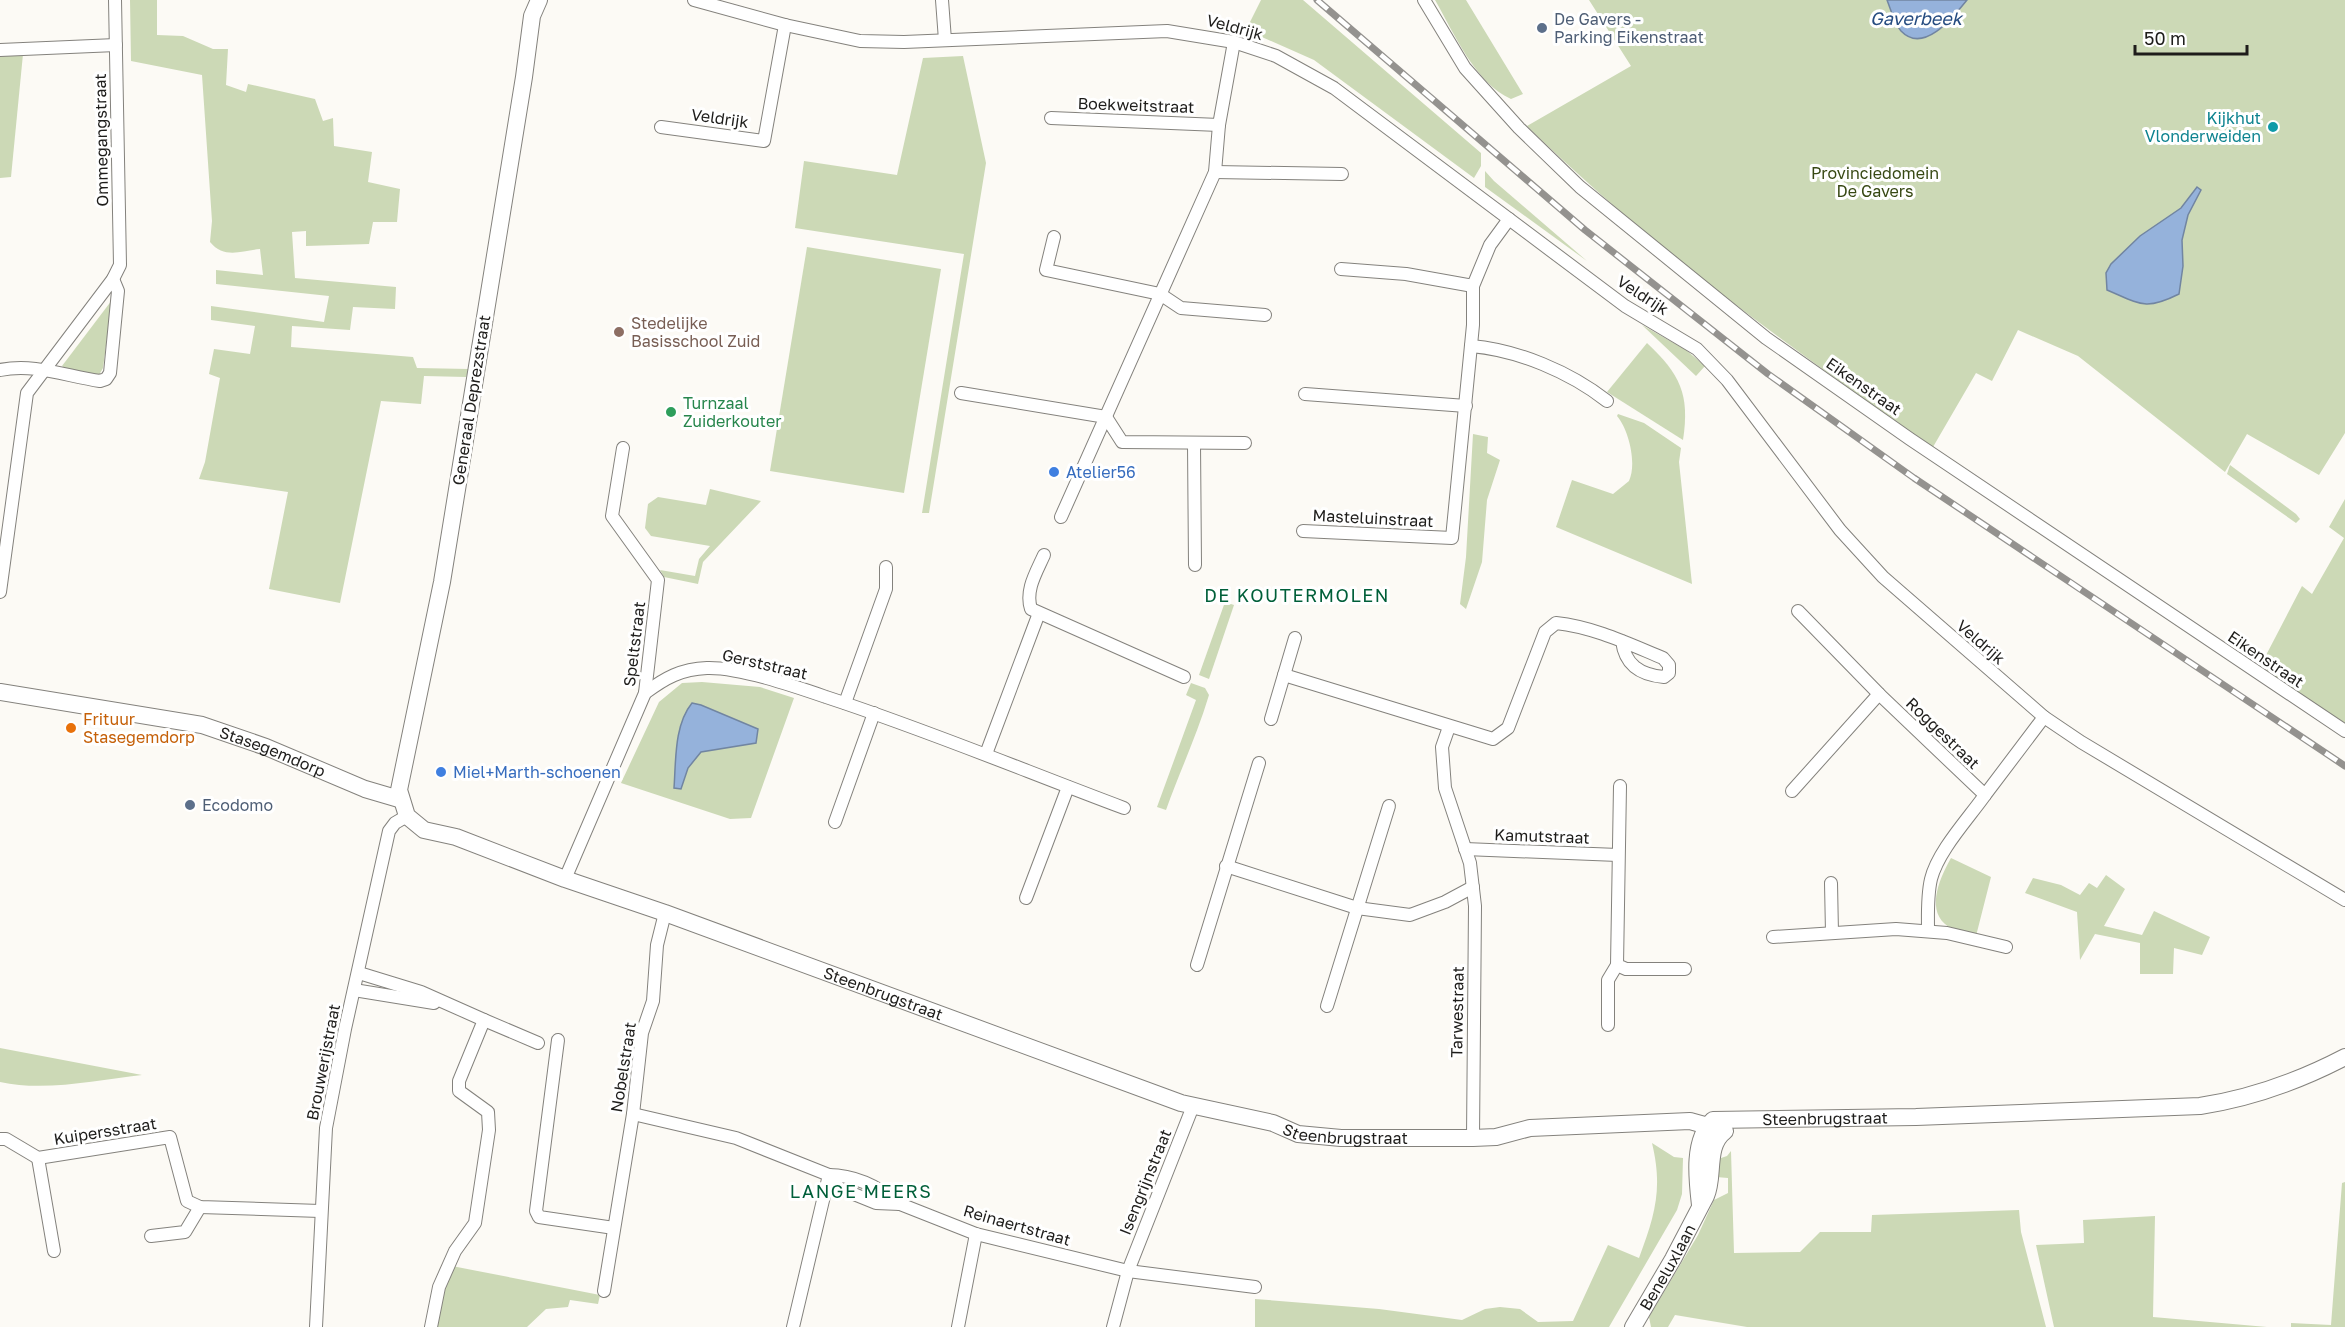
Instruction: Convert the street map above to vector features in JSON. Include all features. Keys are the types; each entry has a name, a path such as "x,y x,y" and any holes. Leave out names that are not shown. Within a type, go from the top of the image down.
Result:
{"street":[{"name":"Ommegangstraat","path":"0,592 27,393 44,369 60,352 113,279 120,265 115,0"},
{"name":"Generaal Deprezstraat","path":"399,799 407,748 442,582 524,77 531,16 539,0"},
{"name":"Veldrijk","path":"694,0 785,25 860,41 945,40 1140,31 1198,34 1234,42 1276,56 1334,88 1625,306 1696,349 1710,361 1840,530 1876,569 1924,614 2044,717 2081,742 2345,900"},
{"path":"942,0 945,40"},
{"name":"Eikenstraat","path":"1424,0 1465,69 1519,128 1580,187 1766,338 1919,445 2345,731"},
{"name":"Veldrijk","path":"661,127 764,141 785,25"},
{"path":"1061,517 1215,172 1219,125 1234,42"},
{"path":"0,50 116,45"},
{"name":"Boekweitstraat","path":"1052,118 1219,125"},
{"path":"1215,172 1342,174"},
{"name":"Masteluinstraat","path":"1303,531 1452,538 1471,346 1473,286 1490,245 1509,219"},
{"path":"1054,237 1046,270 1160,294 1181,308 1265,315"},
{"path":"1341,269 1406,274 1473,286"},
{"name":"Ommegangstraat","path":"44,369 57,374 100,381 106,379 110,373 118,291 113,279"},
{"path":"1471,346 1491,348 1562,372 1589,387 1607,401"},
{"path":"0,370 30,366 44,369"},
{"path":"961,393 1106,417 1122,442 1245,443"},
{"path":"1305,394 1466,406"},
{"path":"1194,444 1195,565"},
{"name":"Speltstraat","path":"565,879 645,693 658,580 612,516 623,448"},
{"path":"1044,555 1028,599 1031,609 1184,676"},
{"path":"845,703 886,589 886,567"},
{"name":"Roggestraat","path":"1798,611 1879,694 1985,795"},
{"path":"986,754 1039,613"},
{"path":"1284,675 1493,739 1508,728 1545,632 1556,623 1574,625 1622,641"},
{"path":"1271,719 1295,638"},
{"name":"Gerststraat","path":"645,693 667,677 684,670 710,668 777,680 986,754 1124,808"},
{"name":"Stasegemdorp","path":"0,692 223,730 365,789 399,799"},
{"path":"1791,791 1879,694"},
{"path":"835,822 874,713"},
{"name":"Roggestraat","path":"1928,931 1928,894 1939,860 2044,717"},
{"name":"Tarwestraat","path":"1449,727 1442,747 1446,788 1465,849 1475,906 1473,1138"},
{"path":"1197,965 1258,762"},
{"path":"1608,1025 1608,980 1617,965 1620,786"},
{"path":"1026,898 1068,787"},
{"path":"399,799 407,816"},
{"path":"1327,1006 1389,806"},
{"name":"Steenbrugstraat","path":"407,816 424,830 456,837 946,1018 1193,1106 1273,1123 1298,1134 1341,1138 1473,1138 1496,1137 1530,1128 1690,1121 1713,1131 1719,1119 1744,1121 2200,1106 2228,1102 2274,1089 2345,1058"},
{"name":"Brouwerijstraat","path":"316,1327 320,1210 326,1128 389,831 395,823 407,816"},
{"name":"Kamutstraat","path":"1465,849 1618,855"},
{"path":"1226,866 1357,908 1410,915 1445,902 1473,887"},
{"path":"1831,883 1832,933"},
{"name":"Nobelstraat","path":"604,1291 633,1114 642,1033 653,1001 657,945 665,913"},
{"path":"1773,937 1896,929 1928,931 2006,948"},
{"path":"1617,965 1626,969 1685,969"},
{"path":"359,973 459,1007 538,1043"},
{"path":"354,990 459,1007"},
{"path":"431,1327 439,1287 455,1251 475,1222 489,1130 489,1112 459,1091 459,1081 484,1020"},
{"path":"558,1040 536,1211 539,1217 614,1228"},
{"name":"Isengrijnstraat","path":"1113,1327 1128,1271 1193,1106"},
{"name":"Reinaertstraat","path":"633,1114 736,1138 829,1174 839,1188 876,1203 900,1203 976,1234 1128,1271"},
{"name":"Beneluxlaan","path":"1633,1327 1673,1259 1700,1205 1698,1158 1701,1139 1713,1131"},
{"name":"Kuipersstraat","path":"0,1139 6,1138 38,1158 170,1137 187,1201 200,1207"},
{"name":"Kuipersstraat","path":"38,1158 54,1251"},
{"path":"793,1327 829,1174"},
{"path":"151,1236 185,1232 200,1207 320,1210"},
{"path":"958,1327 976,1234"},
{"path":"1128,1271 1255,1287"}],"green space":[{"path":"130,0 157,0 157,35 183,36 213,49 228,49 226,85 246,92 248,84 315,99 323,121 333,118 334,146 372,152 368,182 400,189 397,222 373,222 369,244 306,246 306,231 292,232 295,278 396,287 395,309 353,307 350,330 292,326 291,347 413,357 417,368 469,369 466,377 424,376 421,404 381,401 340,603 269,589 288,492 199,479 205,462 220,378 209,374 214,349 250,354 255,326 211,320 211,306 324,322 329,296 216,284 216,270 263,275 260,249 227,252 221,251 210,242 212,221 202,75 131,61"},
{"path":"1261,0 1303,0 1481,153 1481,166 1474,178 1314,60 1246,30"},
{"path":"1435,0 1466,0 1523,94 1511,99 1498,92 1487,81 1458,42"},
{"name":"Provinciedomein De Gavers","path":"1589,0 2345,0 2345,433 2319,475 2247,434 2225,472 2078,356 2018,330 1992,381 1976,373 1933,447 1723,295 1623,214 1527,126 1631,66"},
{"path":"23,54 11,177 0,178 0,56"},
{"path":"963,56 986,163 929,513 922,513 964,254 795,228 804,161 897,175 923,58"},
{"path":"1485,171 1494,181 1587,261 1485,187"},
{"path":"807,247 941,269 904,493 770,471"},
{"path":"112,300 103,368 99,375 68,371 62,366"},
{"path":"1642,325 1686,350 1705,366 1696,376"},
{"path":"1647,343 1668,365 1680,386 1685,410 1683,440 1607,392"},
{"path":"1618,414 1644,423 1681,448 1679,462 1692,584 1556,527 1572,480 1613,494 1629,481 1632,457 1628,438"},
{"path":"1473,434 1488,437 1487,453 1500,460 1487,500 1482,562 1466,609 1460,604 1466,557"},
{"path":"2230,465 2300,519 2296,523 2227,474"},
{"path":"710,489 761,501 703,562 698,584 664,577 660,570 695,576 699,559 710,546 651,536 645,528 648,504 658,497 706,505"},
{"path":"2345,499 2345,723 2269,674 2263,661 2302,586 2312,594 2344,538 2329,527"},
{"path":"1225,602 1234,605 1209,679 1199,675"},
{"path":"702,682 760,687 794,698 751,818 730,819 621,783 659,702 682,683","holes":["692,703 758,729 756,743 701,752 688,768"]},
{"path":"1191,683 1205,688 1209,695 1166,810 1157,807 1196,700 1186,695"},
{"path":"1951,858 1991,877 1976,936 1948,926 1939,917 1937,891"},
{"path":"2106,875 2125,889 2104,926 2142,935 2154,911 2210,937 2202,955 2174,948 2173,974 2140,974 2140,943 2095,934 2080,960 2077,912 2025,893 2033,878 2061,885 2080,895 2089,883 2097,888"},
{"path":"0,1048 142,1075 35,1086 0,1082"},
{"path":"1652,1143 1674,1157 1683,1158 1682,1194 1677,1210 1609,1327 1255,1327 1255,1299 1379,1309 1462,1320 1485,1309 1500,1307 1520,1309 1538,1322 1573,1321 1608,1245 1639,1258 1656,1202 1657,1174"},
{"path":"1731,1151 1734,1253 1800,1252 1820,1232 1871,1232 1872,1215 2019,1210 2021,1232 2046,1327 1747,1327 1675,1315 1668,1327 1651,1327 1649,1317 1698,1235 1714,1200 1728,1193 1728,1178 1716,1177 1715,1160 1727,1156"},
{"path":"2345,1182 2345,1327 2291,1327 2291,1323 2331,1325 2342,1183"},
{"path":"2155,1216 2153,1317 2267,1327 2054,1327 2036,1245 2084,1243 2083,1220"},
{"path":"452,1266 600,1295 598,1304 570,1300 568,1307 546,1309 527,1327 436,1327 443,1288"}],"water":[{"name":"Gaverbeek","path":"1887,0 1967,0 1938,30 1919,39 1910,37 1901,31"},
{"path":"2197,187 2201,190 2188,215 2182,240 2183,266 2179,294 2158,303 2143,304 2107,290 2106,273 2111,264 2140,236 2181,208"},
{"path":"692,703 758,729 756,743 701,752 688,768 681,789 674,788 679,732"}],"railway":[{"path":"1317,0 1585,230 1768,374 1914,478 2345,766"}],"place":[{"name":"De Gavers - Parking Eikenstraat","path":"1542,28"},
{"name":"Kijkhut Vlonderweiden","path":"2273,127"},
{"name":"Stedelijke Basisschool Zuid","path":"619,332"},
{"name":"Turnzaal Zuiderkouter","path":"671,412"},
{"name":"Atelier56","path":"1054,472"},
{"name":"Frituur Stasegemdorp","path":"71,728"},
{"name":"Miel+Marth-schoenen","path":"441,772"},
{"name":"Ecodomo","path":"190,805"}],"district":[{"name":"DE KOUTERMOLEN","path":"1297,595"},
{"name":"LANGE MEERS","path":"861,1191"}]}
